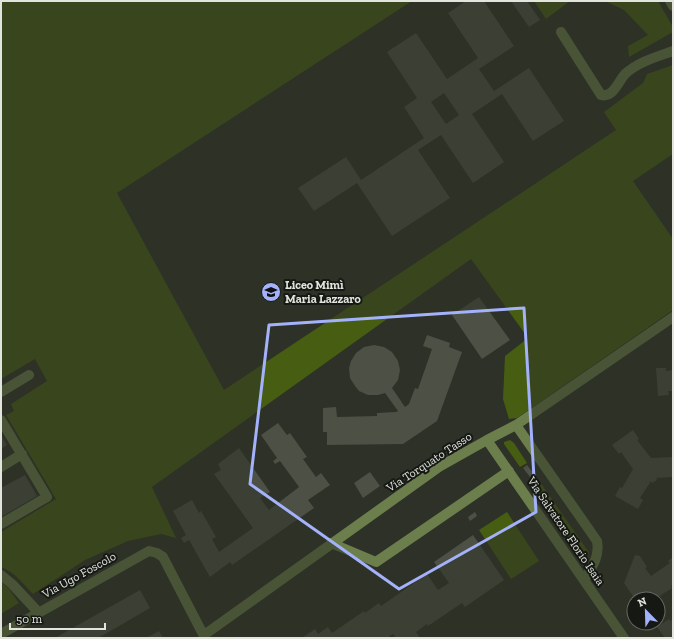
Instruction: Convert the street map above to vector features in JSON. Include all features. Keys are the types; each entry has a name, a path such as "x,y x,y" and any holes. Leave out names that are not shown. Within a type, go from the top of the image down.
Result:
{"street":[{"path":"670,1 673,6"},
{"path":"562,32 601,95 605,96 610,94 623,76 632,68 643,62 673,51"},
{"name":"Via Torquato Tasso","path":"204,636 331,543 440,468 487,440 516,426 673,317"},
{"path":"1,392 29,375"},
{"path":"1,420 47,497 1,524"},
{"path":"516,426 598,541 599,548 597,558 584,580"},
{"name":"Via Salvatore Florio Isaia","path":"487,440 624,638"},
{"path":"1,467 22,454"},
{"path":"331,543 376,562 509,471"},
{"name":"Via Ugo Foscolo","path":"1,634 149,551 157,553 163,557 204,636"},
{"path":"1,575 12,584 39,613"}],"highlighted area":[{"path":"524,308 536,512 399,589 250,484 269,325"}],"green space":[{"path":"1,1 412,1 117,193 224,390 616,130 604,112 643,83 647,74 673,65 673,154 633,181 673,239 673,310 517,418 509,419 503,399 505,356 528,338 471,259 152,487 176,538 161,534 128,541 85,560 33,594 15,575 1,567 1,532 56,499 6,415 14,411 11,404 47,381 35,359 1,379"},
{"path":"534,1 570,1 546,19"},
{"path":"605,1 658,1 673,27 673,32 629,57 628,46 648,35 624,10"},
{"path":"510,440 514,443 527,463 520,467 504,444 504,442"},
{"path":"535,475 588,551 589,553 586,556 581,556 529,480"},
{"path":"507,512 539,561 511,579 479,530"},
{"path":"1,582 9,589 19,603 1,614"}],"building":[{"path":"466,1 484,1 514,46 479,69 494,91 529,68 564,121 533,141 502,94 472,114 504,162 473,183 441,135 418,150 450,198 392,236 357,183 314,211 298,188 346,157 361,180 424,138 404,107 417,98 387,52 416,33 447,79 478,58 448,13","holes":["444,93 459,115 446,124 431,102"]},
{"path":"511,1 527,1 540,20 529,27"},
{"path":"479,297 510,340 482,359 452,315"},
{"path":"427,335 450,343 449,347 462,352 437,421 403,444 327,445 327,432 323,432 323,408 336,407 337,417 377,416 377,413 398,411 385,393 368,395 359,391 355,386 350,378 349,368 356,353 364,347 374,345 384,347 392,352 398,361 400,370 398,380 392,388 405,407 409,404 415,388 418,389 432,349 423,346"},
{"path":"656,368 666,368 666,371 673,370 673,391 668,391 669,395 658,396"},
{"path":"278,423 287,435 290,433 307,457 303,459 316,477 321,473 330,485 308,500 314,508 232,565 230,562 210,577 189,540 184,543 181,538 186,535 173,511 192,500 199,513 201,511 216,537 212,539 219,552 253,528 214,474 221,470 218,464 239,448 270,492 260,498 269,510 299,487 280,461 275,464 273,461 277,458 261,435"},
{"path":"633,430 639,439 637,440 651,458 673,457 673,477 656,478 657,480 652,483 651,481 640,498 643,500 638,509 615,496 620,487 622,488 633,469 621,452 619,454 612,445"},
{"path":"1,435 7,445 1,449"},
{"path":"527,465 534,474 530,477 523,468"},
{"path":"370,472 380,486 363,498 354,483"},
{"path":"25,475 37,496 1,517 1,488"},
{"path":"475,512 477,516 470,521 468,517"},
{"path":"473,535 504,580 465,607 462,603 428,626 427,624 416,632 420,638 396,638 393,634 387,638 302,638 315,629 318,634 328,627 332,633 364,611 365,613 379,603 381,606 427,574 438,590 449,583 434,562"},
{"path":"635,555 640,556 647,567 645,568 651,576 670,563 668,561 673,557 673,584 671,586 672,588 666,592 630,591 624,583"},
{"path":"140,590 150,608 114,629 98,638 55,638"},
{"path":"673,619 673,638 665,638 660,631 666,631 666,621"},
{"path":"159,631 163,638 146,638"}],"place":[{"name":"Liceo Mimì Maria Lazzaro","path":"271,292"}]}
